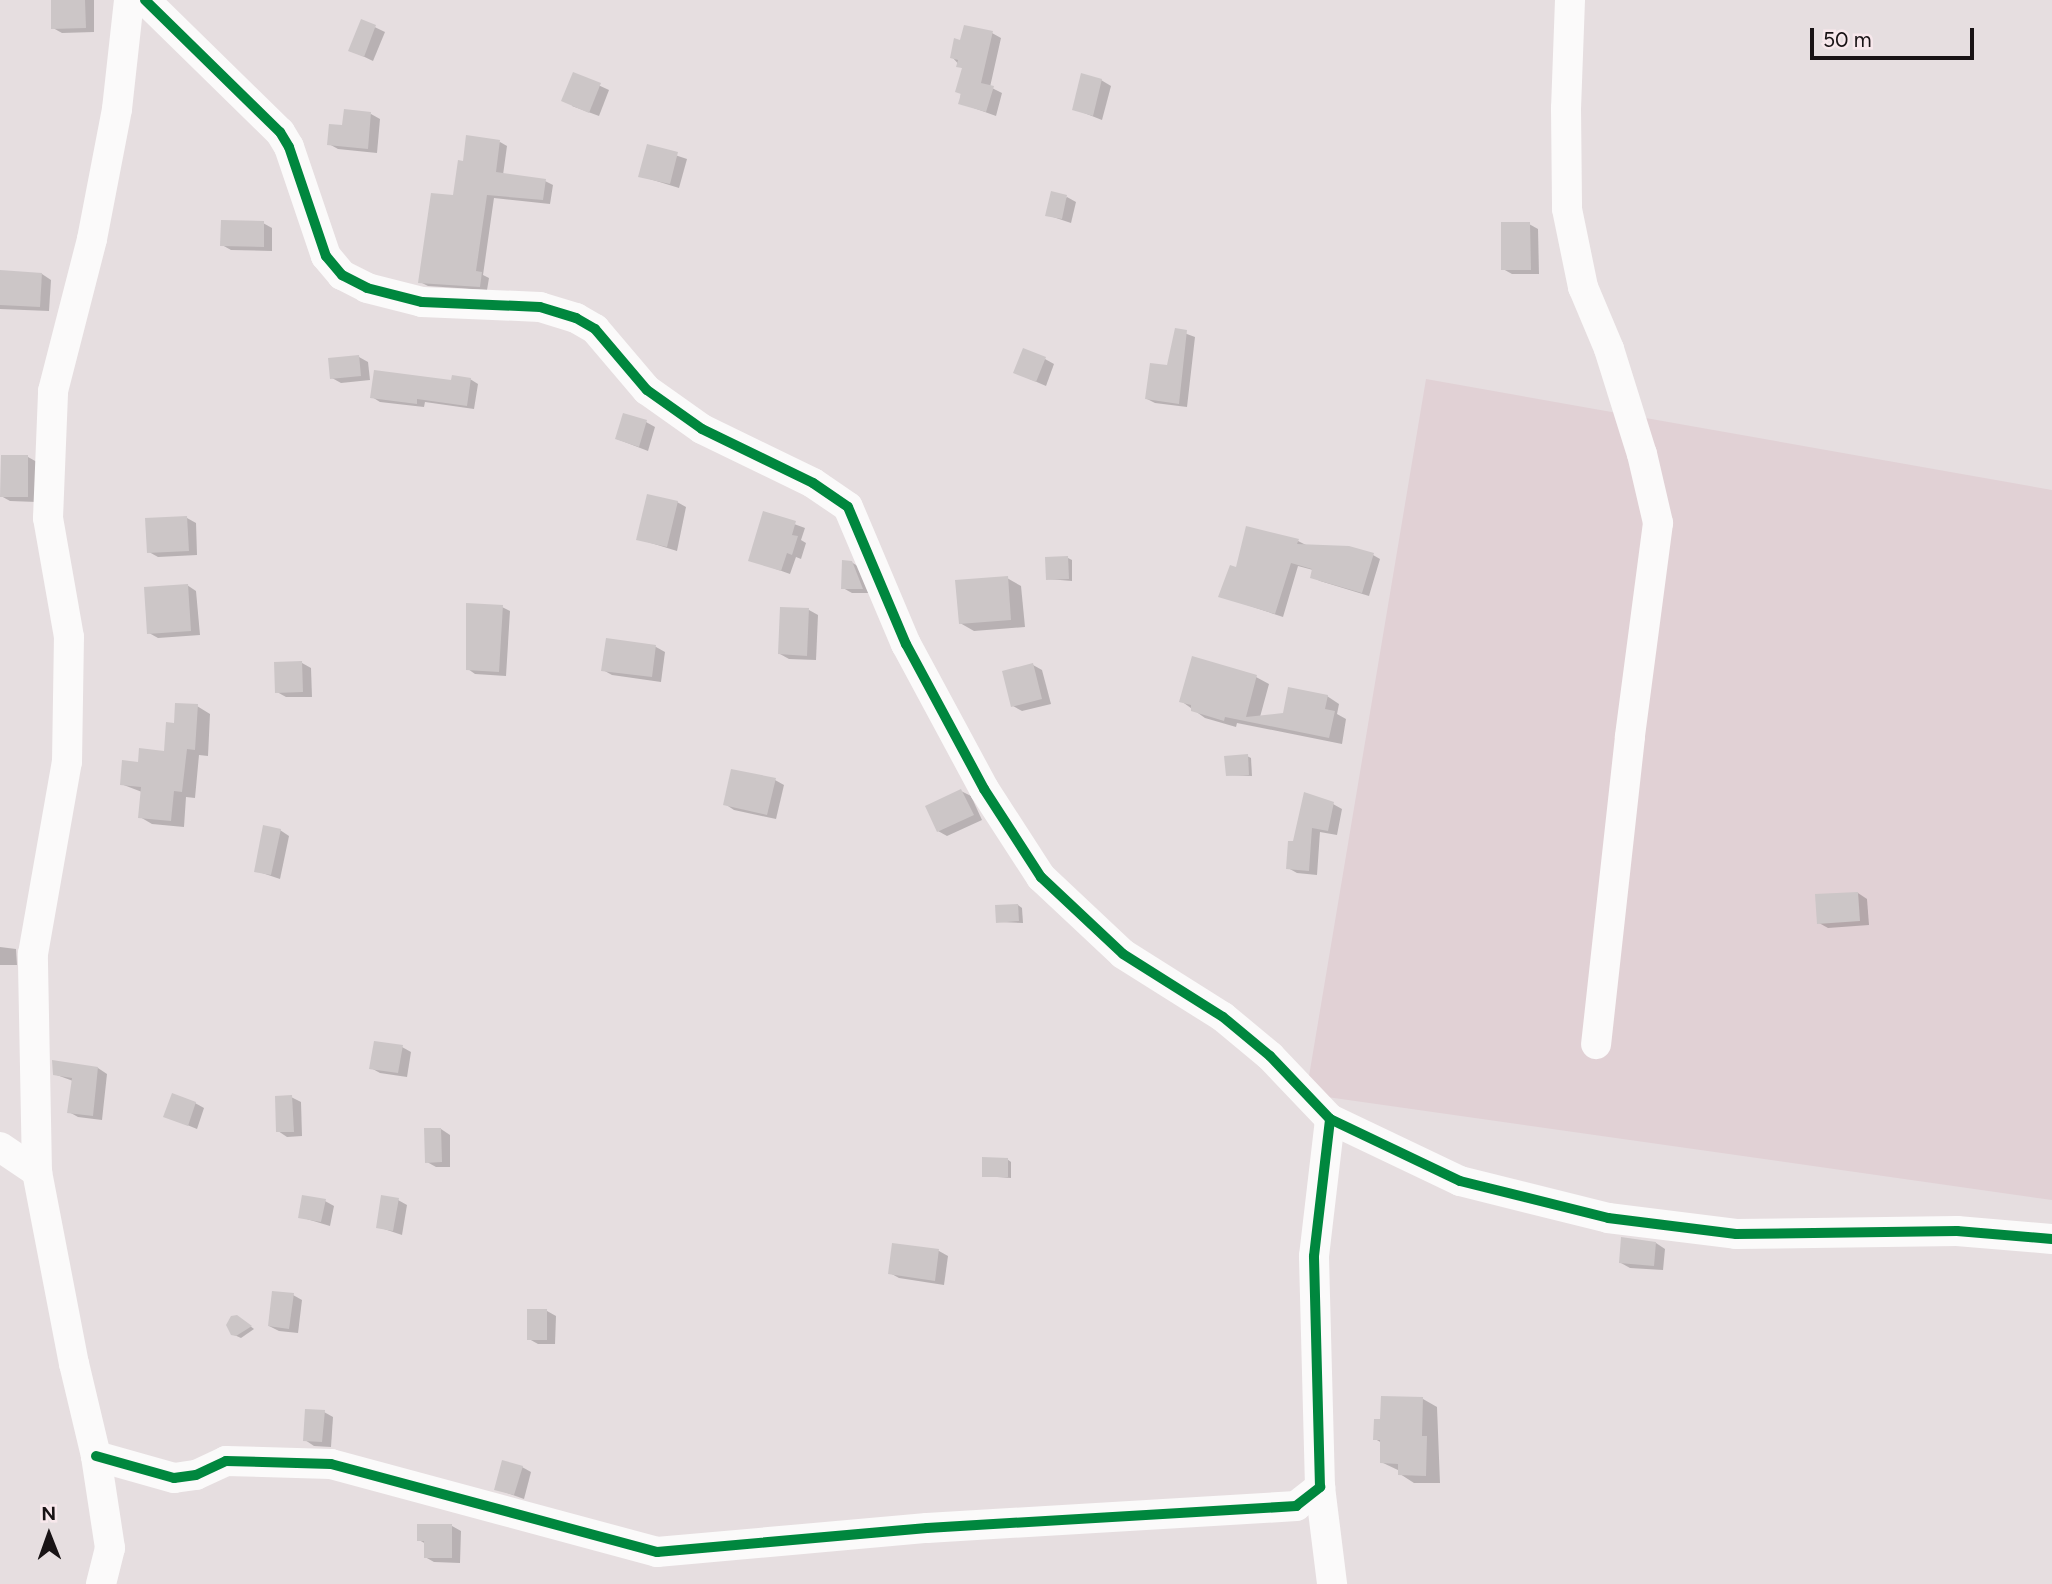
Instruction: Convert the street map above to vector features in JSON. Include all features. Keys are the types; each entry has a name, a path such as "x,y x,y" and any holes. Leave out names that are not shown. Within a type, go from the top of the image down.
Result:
{"street":[{"path":"101,1584 110,1548 96,1456 74,1364 37,1171 33,954 67,748 69,637 48,518 53,391 92,239 117,109 129,0"},
{"path":"145,0 280,132 289,146 326,256 342,275 367,288 422,302 540,307 576,318 595,329 647,390 702,429 813,483 848,507 906,644 984,789 1041,877 1124,954 1223,1017 1270,1056 1330,1119 1460,1181 1608,1218 1736,1234 1957,1231 2052,1239"},
{"path":"1570,0 1566,108 1567,209 1583,286 1609,349 1642,454 1658,523 1630,737 1596,1044"},
{"path":"1330,1119 1314,1256 1320,1487 1332,1584"},
{"path":"0,1147 37,1171"},
{"path":"96,1456 174,1478 197,1475 226,1461 331,1464 657,1552 927,1528 1296,1506 1320,1487"}],"shaded area":[{"path":"1426,379 2052,490 2052,1200 1306,1094"}],"building":[{"path":"51,0 85,0 86,28 51,29"},
{"path":"361,19 376,25 364,57 348,51"},
{"path":"964,25 993,31 981,83 994,86 986,112 958,104 961,94 955,92 962,68 956,67 958,60 950,58 954,38 960,40"},
{"path":"573,72 601,83 589,113 561,101"},
{"path":"1081,73 1102,79 1093,116 1072,110"},
{"path":"344,109 371,112 368,149 327,145 329,124 342,125"},
{"path":"466,135 500,140 496,172 546,179 543,200 487,195 476,271 482,272 480,287 418,283 431,193 453,195 458,160 463,161"},
{"path":"647,144 678,152 670,184 638,177"},
{"path":"1051,191 1067,195 1062,219 1045,216"},
{"path":"221,220 264,221 264,247 220,246"},
{"path":"1501,222 1530,222 1531,270 1501,270"},
{"path":"0,270 42,273 40,307 0,305"},
{"path":"1175,328 1187,330 1179,404 1145,399 1150,363 1167,365"},
{"path":"1023,348 1046,357 1036,382 1013,373"},
{"path":"359,355 361,376 330,379 328,358"},
{"path":"374,370 451,380 452,375 471,378 467,406 417,399 417,404 370,398"},
{"path":"623,413 647,420 639,447 615,439"},
{"path":"1,455 28,455 28,497 0,497"},
{"path":"647,494 678,501 667,547 636,540"},
{"path":"763,511 796,521 792,535 798,536 792,555 787,553 781,571 748,561"},
{"path":"187,516 189,551 147,553 145,518"},
{"path":"1246,526 1299,539 1297,544 1349,546 1374,553 1362,593 1310,578 1312,569 1291,563 1275,614 1218,597 1230,565 1236,567"},
{"path":"1068,556 1069,579 1046,580 1045,557"},
{"path":"842,560 852,561 863,589 841,589"},
{"path":"1008,576 1011,620 959,624 955,580"},
{"path":"188,584 191,631 147,634 144,587"},
{"path":"466,603 503,605 499,672 466,670"},
{"path":"780,607 809,608 807,656 778,654"},
{"path":"606,638 656,645 652,677 601,671"},
{"path":"1192,656 1257,675 1246,717 1283,713 1288,687 1328,695 1325,709 1335,711 1329,738 1225,717 1224,721 1191,711 1191,705 1179,702"},
{"path":"302,661 303,692 275,693 274,662"},
{"path":"1033,663 1042,699 1011,707 1002,671"},
{"path":"175,703 198,704 195,750 187,749 182,792 174,791 171,821 138,818 141,787 120,785 122,760 138,762 139,748 164,751 166,722 174,723"},
{"path":"1248,754 1249,775 1226,776 1224,756"},
{"path":"731,769 776,778 767,815 723,805"},
{"path":"961,789 974,815 937,832 925,806"},
{"path":"1304,792 1334,802 1328,831 1312,828 1309,871 1286,869 1288,841 1293,841"},
{"path":"263,825 281,829 271,875 254,872"},
{"path":"1858,892 1860,921 1817,924 1815,894"},
{"path":"1018,904 1019,921 996,923 995,905"},
{"path":"374,1041 403,1045 398,1073 369,1069"},
{"path":"52,1060 98,1067 93,1116 67,1113 72,1078 53,1075"},
{"path":"172,1093 196,1102 188,1126 163,1117"},
{"path":"292,1095 294,1132 276,1132 275,1096"},
{"path":"424,1128 441,1128 442,1162 425,1163"},
{"path":"982,1157 1008,1158 1008,1177 982,1177"},
{"path":"302,1195 326,1199 321,1222 298,1218"},
{"path":"381,1195 399,1198 393,1231 376,1228"},
{"path":"1621,1237 1656,1242 1654,1266 1619,1263"},
{"path":"892,1243 939,1249 935,1281 888,1274"},
{"path":"272,1291 294,1293 289,1329 268,1326"},
{"path":"527,1309 547,1309 547,1340 527,1340"},
{"path":"237,1315 252,1326 236,1336 231,1335 226,1325 231,1316"},
{"path":"1381,1396 1423,1397 1422,1436 1427,1436 1426,1476 1398,1475 1398,1464 1380,1463 1380,1440 1373,1440 1374,1419 1380,1419"},
{"path":"305,1409 325,1410 322,1442 303,1441"},
{"path":"502,1460 523,1466 514,1495 494,1490"},
{"path":"417,1524 452,1524 452,1558 424,1558 424,1541 417,1541"}],"cycle path":[{"path":"145,0 280,132 289,147 326,256 342,275 367,288 422,302 540,307 576,318 595,329 647,390 702,429 813,483 848,507 906,644 984,789 1041,877 1123,954 1223,1017 1270,1056 1330,1119 1460,1181 1608,1218 1736,1234 1957,1231 2052,1239"},
{"path":"96,1456 174,1478 196,1475 226,1461 331,1464 657,1552 927,1528 1296,1506 1320,1487 1314,1256 1330,1119"}]}
